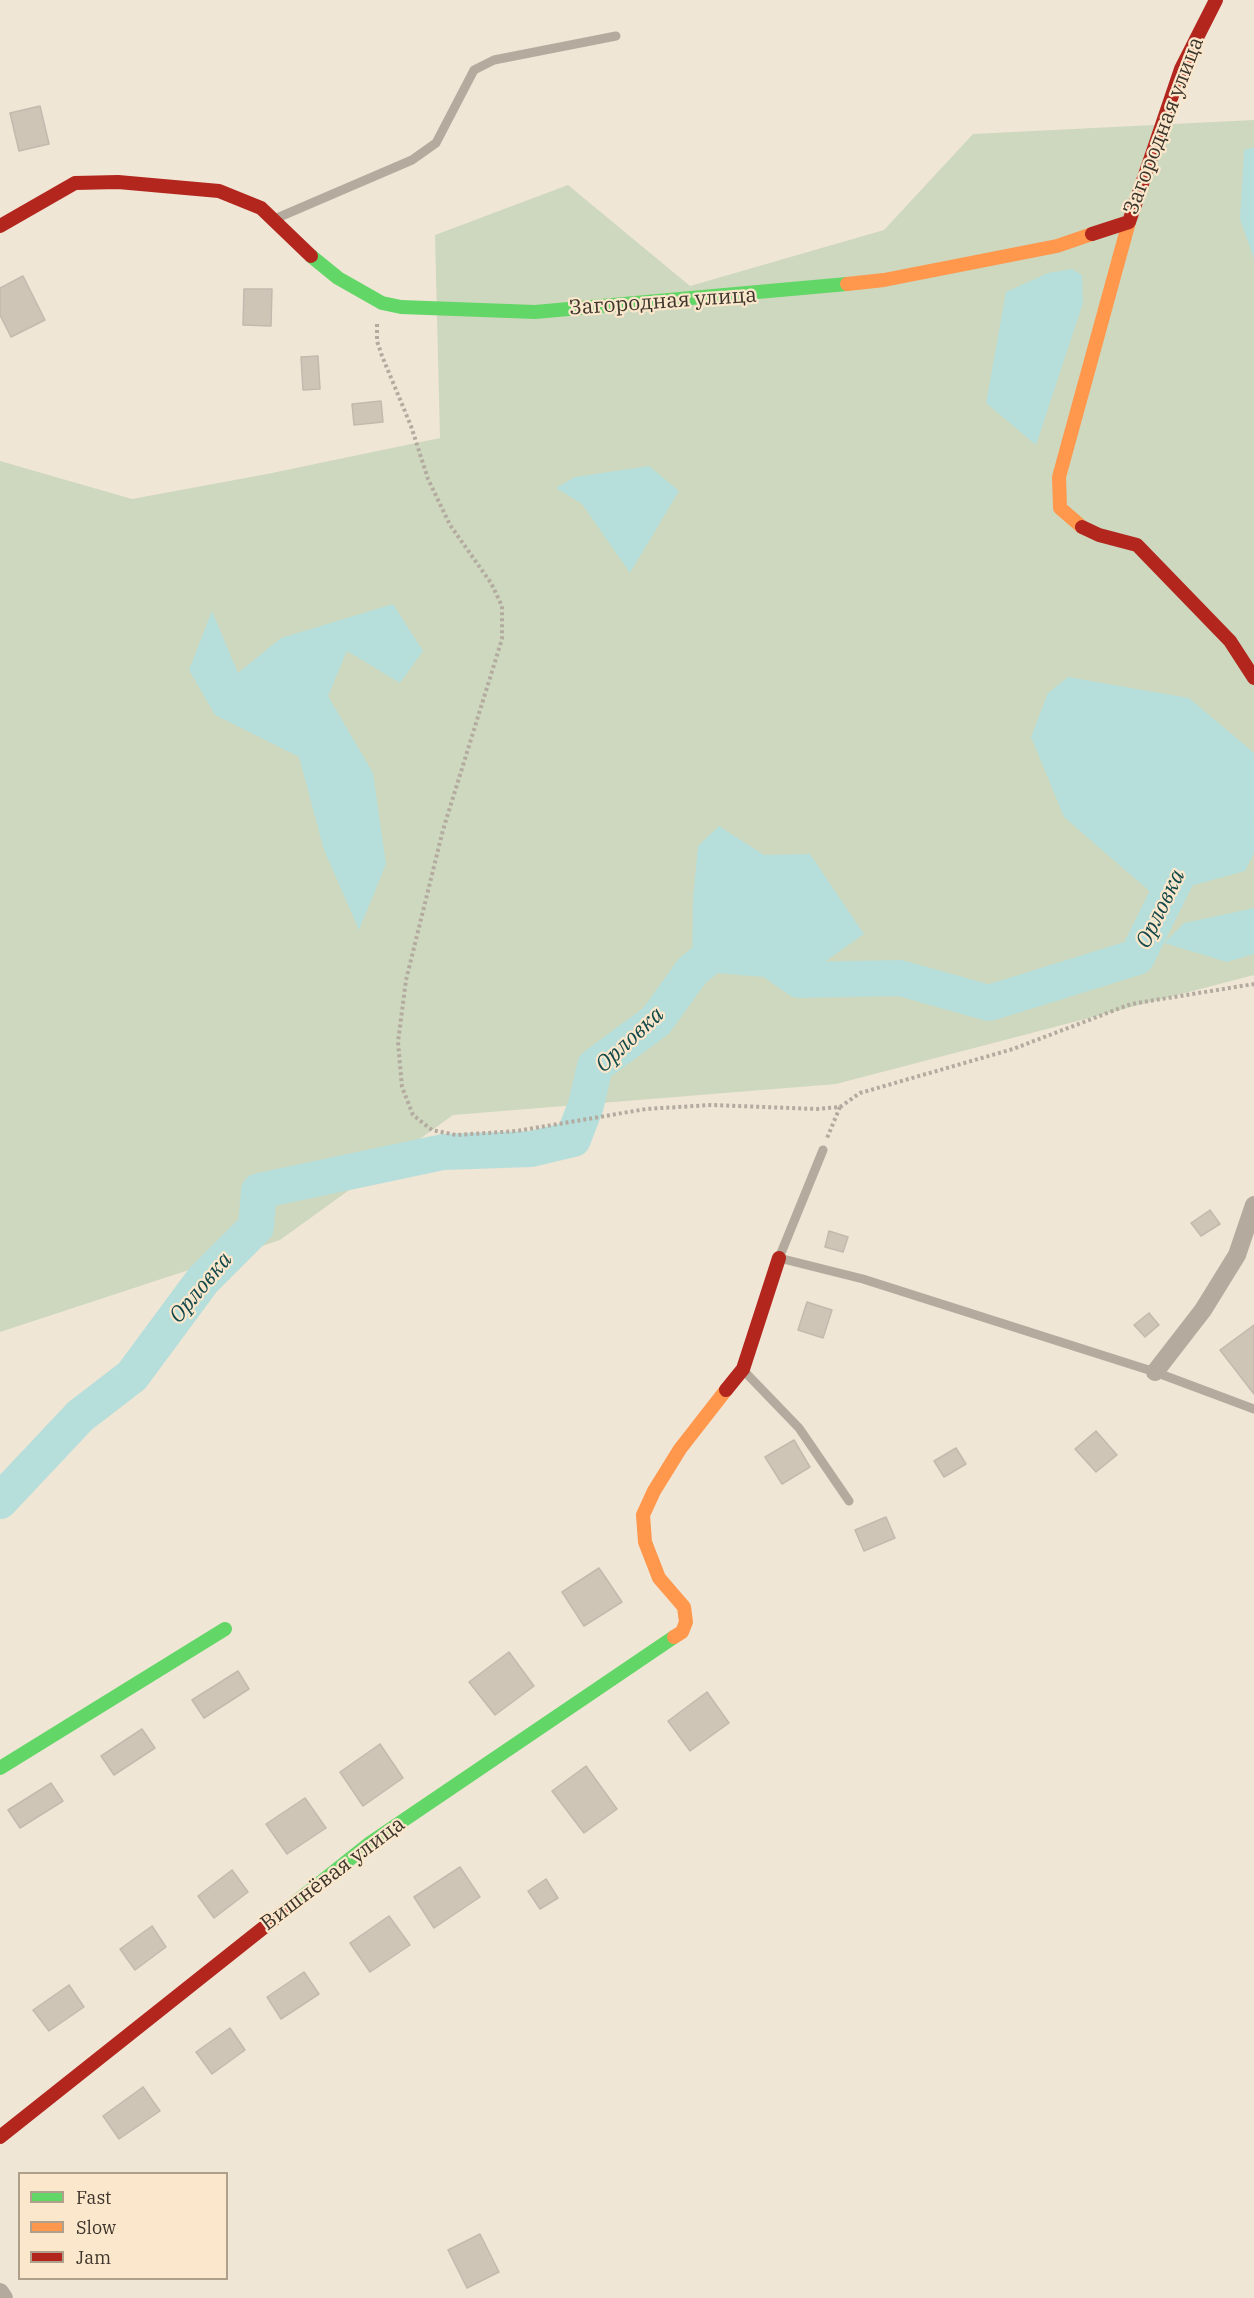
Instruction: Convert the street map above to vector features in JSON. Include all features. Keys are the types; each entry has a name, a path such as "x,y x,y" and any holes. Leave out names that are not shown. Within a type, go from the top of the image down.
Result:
{"street":[{"name":"Загородная улица","path":"0,226 75,183 118,182 219,191 261,208 275,219 298,245 338,278 382,303 401,307 535,312 784,292 884,279 1057,246 1129,222 1181,69 1216,0"},
{"path":"1129,222 1059,477 1060,508 1076,523 1100,535 1137,545 1230,641 1254,678"},
{"path":"1155,1372 1203,1310 1237,1255 1254,1205"},
{"path":"742,1369 779,1258"},
{"name":"Вишнёвая улица","path":"0,2137 370,1843 682,1632 686,1622 684,1607 659,1578 645,1542 643,1515 654,1491 680,1449 742,1369"},
{"path":"0,1768 225,1629"},
{"path":"0,2292 4,2298"}],"lane":[{"path":"275,219 313,200 412,160 436,143 454,104 474,70 494,60 616,36"},
{"path":"822,1150 779,1258 863,1279 1155,1372 1254,1409"},
{"path":"742,1369 799,1428 849,1502"}],"path":[{"path":"382,303 376,328 377,341 411,426 428,479 450,525 491,583 502,606 502,639 443,830 406,980 398,1042 402,1087 413,1115 432,1130 456,1135 517,1131 646,1109 690,1106 786,1106 817,1109 840,1107 860,1093 1013,1049 1131,1005 1254,984"},
{"path":"822,1150 840,1107"}],"green space":[{"path":"1254,120 1254,975 836,1084 453,1115 280,1240 0,1332 0,461 132,499 440,438 435,235 568,185 690,286 884,230 973,134"}],"water":[{"path":"1254,147 1254,259 1240,219 1244,150"},
{"path":"1072,269 1082,275 1083,303 1036,445 986,403 1006,292 1048,273"},
{"path":"649,466 679,491 630,573 582,504 556,488 575,477"},
{"path":"393,604 423,651 400,683 347,651 328,696 373,773 386,864 359,930 324,850 299,757 215,715 189,670 212,611 238,673 281,638"},
{"path":"1068,677 1189,698 1254,753 1254,853 1245,871 1155,896 1064,817 1031,737 1048,693"},
{"path":"719,826 764,855 810,854 864,934 799,980 692,971 693,899 698,846"},
{"path":"1254,908 1254,954 1227,962 1164,943 1184,923"}],"building":[{"path":"40,106 49,144 19,151 10,113"},
{"path":"23,276 45,320 11,337 0,315 0,288"},
{"path":"244,289 272,289 271,326 243,325"},
{"path":"318,356 320,389 303,390 301,357"},
{"path":"381,401 383,422 354,425 352,404"},
{"path":"1210,1210 1220,1224 1201,1236 1191,1223"},
{"path":"829,1231 848,1237 843,1252 825,1247"},
{"path":"807,1302 832,1310 823,1338 798,1330"},
{"path":"1149,1313 1159,1325 1145,1337 1134,1325"},
{"path":"1254,1325 1254,1394 1220,1350"},
{"path":"1096,1431 1117,1455 1096,1472 1075,1449"},
{"path":"794,1440 810,1467 782,1484 765,1457"},
{"path":"956,1448 966,1464 944,1477 934,1461"},
{"path":"886,1517 895,1538 864,1551 855,1530"},
{"path":"599,1568 622,1602 584,1626 562,1592"},
{"path":"509,1652 534,1686 495,1715 469,1682"},
{"path":"238,1671 249,1689 204,1718 192,1700"},
{"path":"707,1692 729,1723 690,1751 668,1721"},
{"path":"142,1729 155,1748 114,1775 101,1756"},
{"path":"380,1744 403,1778 363,1806 340,1772"},
{"path":"586,1766 617,1809 584,1833 552,1791"},
{"path":"51,1783 63,1801 20,1828 8,1810"},
{"path":"305,1798 326,1828 287,1854 266,1824"},
{"path":"460,1867 480,1897 434,1928 414,1897"},
{"path":"232,1870 248,1892 214,1918 198,1896"},
{"path":"546,1879 558,1898 540,1909 528,1891"},
{"path":"389,1916 410,1945 370,1972 350,1943"},
{"path":"152,1926 166,1947 135,1970 120,1949"},
{"path":"304,1972 319,1994 281,2019 267,1997"},
{"path":"69,1985 84,2007 49,2031 33,2010"},
{"path":"230,2028 245,2050 212,2074 196,2052"},
{"path":"143,2087 160,2111 119,2139 103,2116"},
{"path":"480,2234 499,2272 467,2288 448,2250"}],"waterway":[{"name":"Орловка","path":"0,1501 80,1416 132,1376 203,1280 256,1227 259,1191 443,1152 531,1149 573,1139 586,1105 595,1066 656,1021 692,971 735,935 799,980 900,978 989,1003 1137,957 1196,838 1254,798"}],"traffic: fast":[{"path":"311,256 338,278 382,303 401,307 535,312 847,284"},
{"path":"0,1768 225,1629"},
{"path":"287,1909 370,1843 674,1637"}],"traffic: slow":[{"path":"1082,527 1060,508 1059,477 1129,222"},
{"path":"847,284 884,280 1057,246 1092,234"},
{"path":"674,1637 682,1632 686,1622 684,1607 659,1578 645,1542 643,1515 654,1491 680,1449 726,1390"}],"traffic: jam":[{"path":"1092,234 1129,222 1181,69 1216,0"},
{"path":"0,226 75,183 118,182 219,191 261,208 311,256"},
{"path":"1082,527 1099,535 1137,545 1230,641 1254,678"},
{"path":"726,1390 743,1369 779,1258"},
{"path":"0,2137 287,1909"}]}
